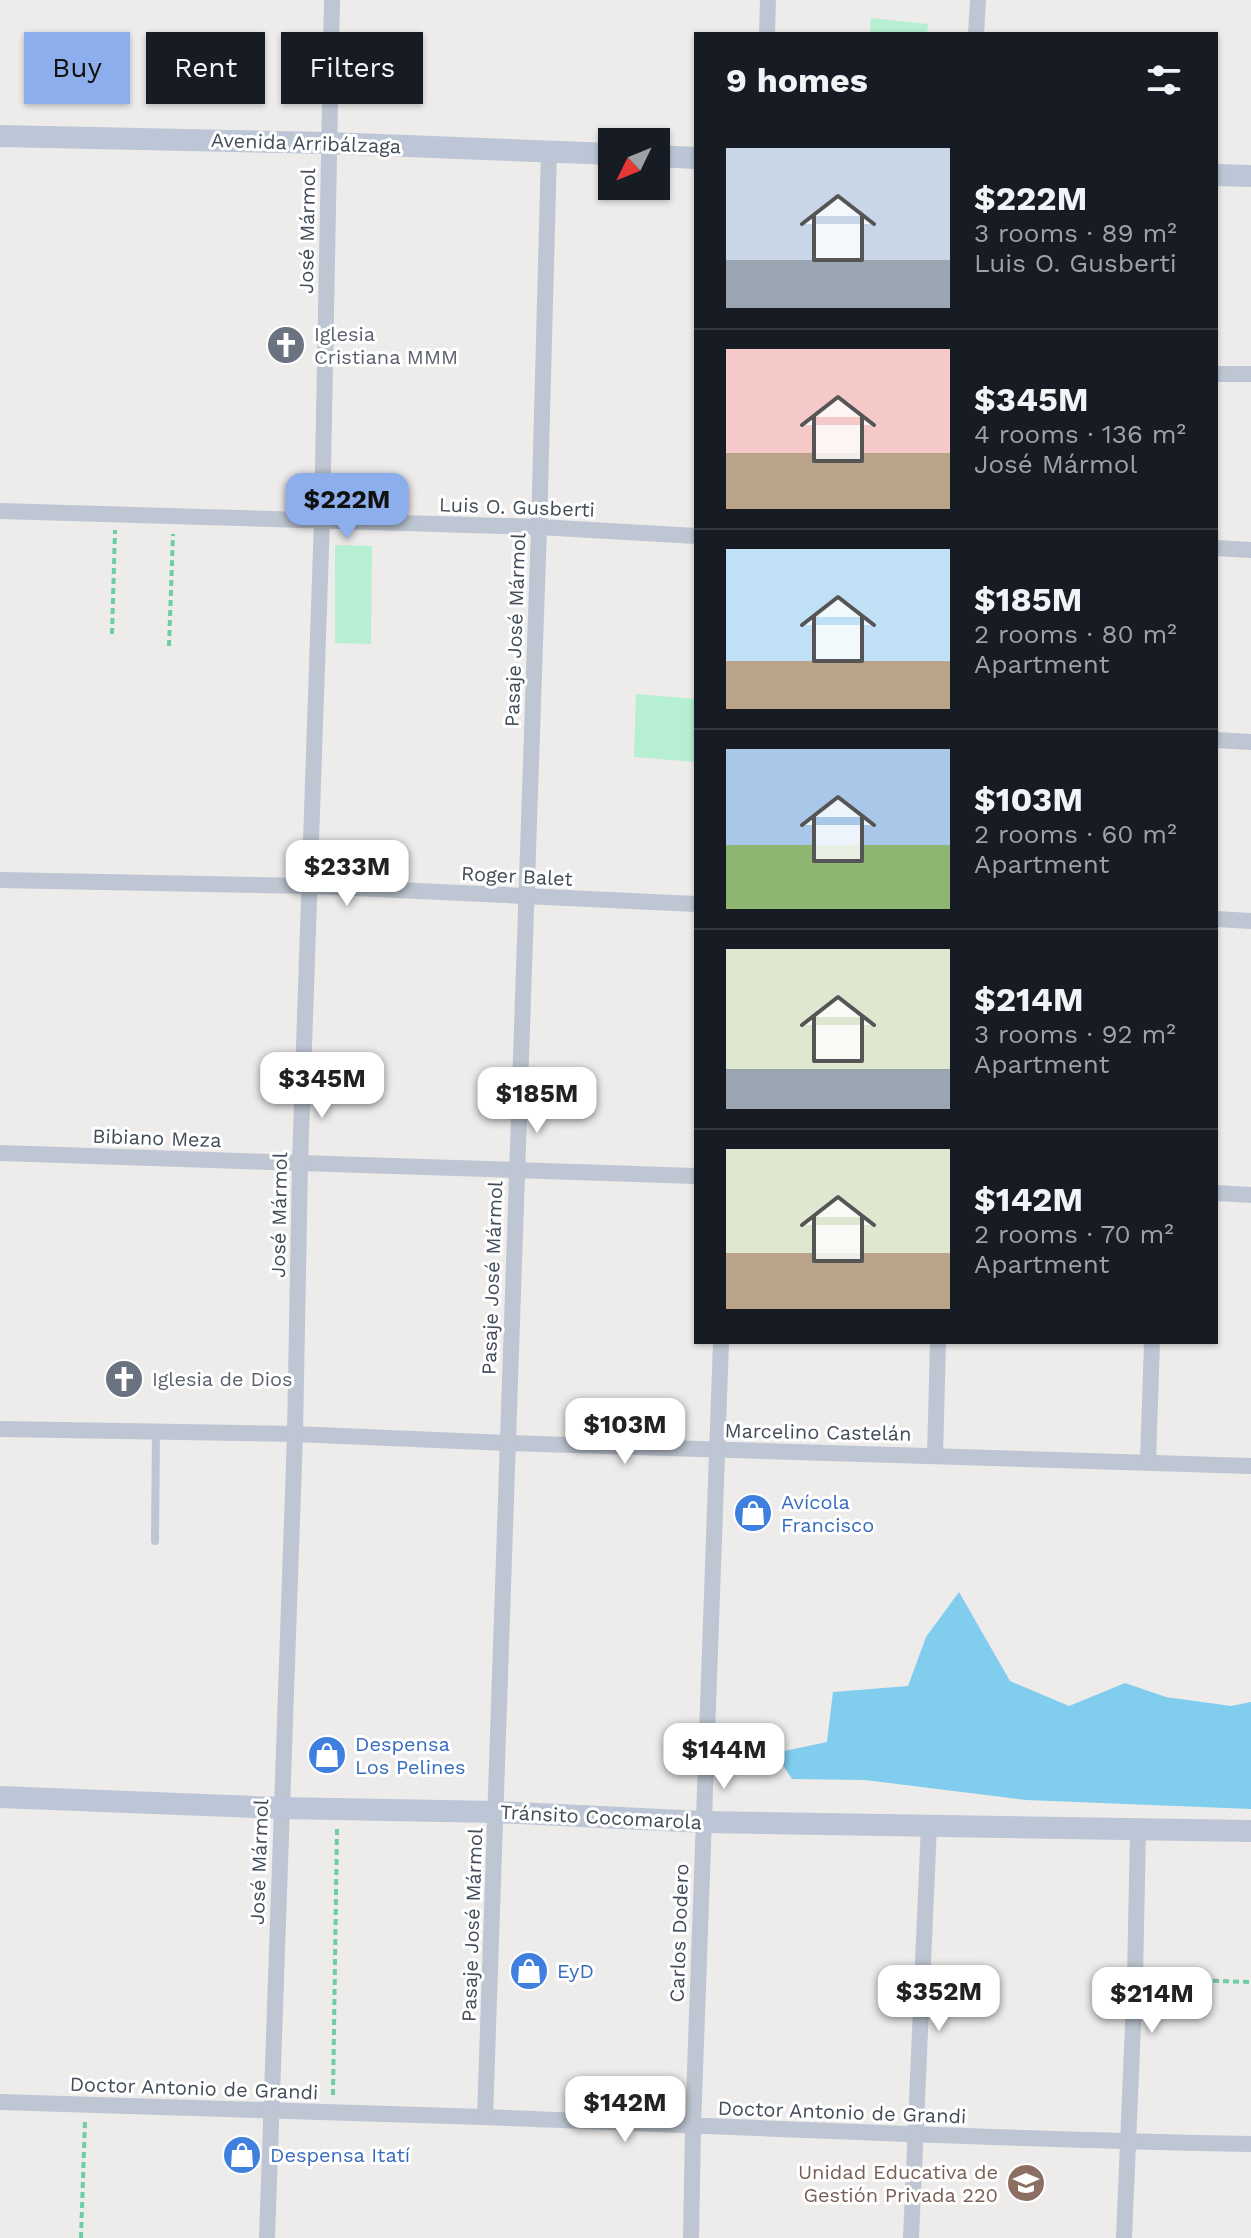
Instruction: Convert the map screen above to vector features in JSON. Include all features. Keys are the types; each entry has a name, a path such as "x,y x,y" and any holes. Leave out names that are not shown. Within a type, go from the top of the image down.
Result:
{"street":[{"name":"José Mármol","path":"267,2238 322,520 332,0"},
{"path":"767,32 768,0"},
{"path":"976,32 978,0"},
{"name":"Avenida Arribálzaga","path":"0,136 329,143 598,153"},
{"name":"Pasaje José Mármol","path":"485,2117 549,151"},
{"path":"670,157 694,158"},
{"path":"1218,175 1251,176"},
{"path":"1218,374 1251,374"},
{"name":"Luis O. Gusberti","path":"0,511 539,527 694,536"},
{"path":"1218,548 1251,550"},
{"path":"1218,740 1251,742"},
{"name":"Roger Balet","path":"0,880 310,886 694,904"},
{"path":"1218,919 1251,921"},
{"name":"Bibiano Meza","path":"0,1153 694,1176"},
{"path":"1218,1193 1251,1195"},
{"name":"Carlos Dodero","path":"691,2238 721,1344"},
{"path":"935,1455 938,1344"},
{"path":"1148,1461 1152,1344"},
{"name":"Marcelino Castelán","path":"0,1429 295,1434 1251,1466"},
{"name":"Tránsito Cocomarola","path":"0,1797 281,1808 496,1812 703,1822 1251,1831"},
{"path":"911,2238 929,1825"},
{"path":"1124,2238 1138,1830"},
{"name":"Doctor Antonio de Grandi","path":"0,2102 1251,2144"}],"lane":[{"path":"155,1541 156,1430"}],"path":[{"path":"169,646 173,515"},
{"path":"112,634 115,516"},
{"path":"333,2112 337,1809"},
{"path":"1135,1978 1251,1982"},
{"path":"81,2238 86,2105"}],"green space":[{"path":"871,18 928,24 927,32 870,32"},
{"path":"335,545 372,546 371,644 335,643"},
{"path":"636,694 694,699 694,762 634,757"}],"water":[{"path":"959,1592 1010,1681 1069,1706 1125,1683 1166,1697 1231,1706 1251,1702 1251,1809 1026,1800 865,1780 792,1779 775,1753 827,1742 833,1692 908,1686 926,1637"}],"place":[{"name":"Iglesia Cristiana MMM","path":"286,345"},
{"name":"Iglesia de Dios","path":"124,1379"},
{"name":"Avícola Francisco","path":"753,1513"},
{"name":"Despensa Los Pelines","path":"327,1755"},
{"name":"EyD","path":"529,1971"},
{"name":"Despensa Itatí","path":"242,2155"},
{"name":"Unidad Educativa de Gestión Privada 220","path":"1026,2183"}]}
